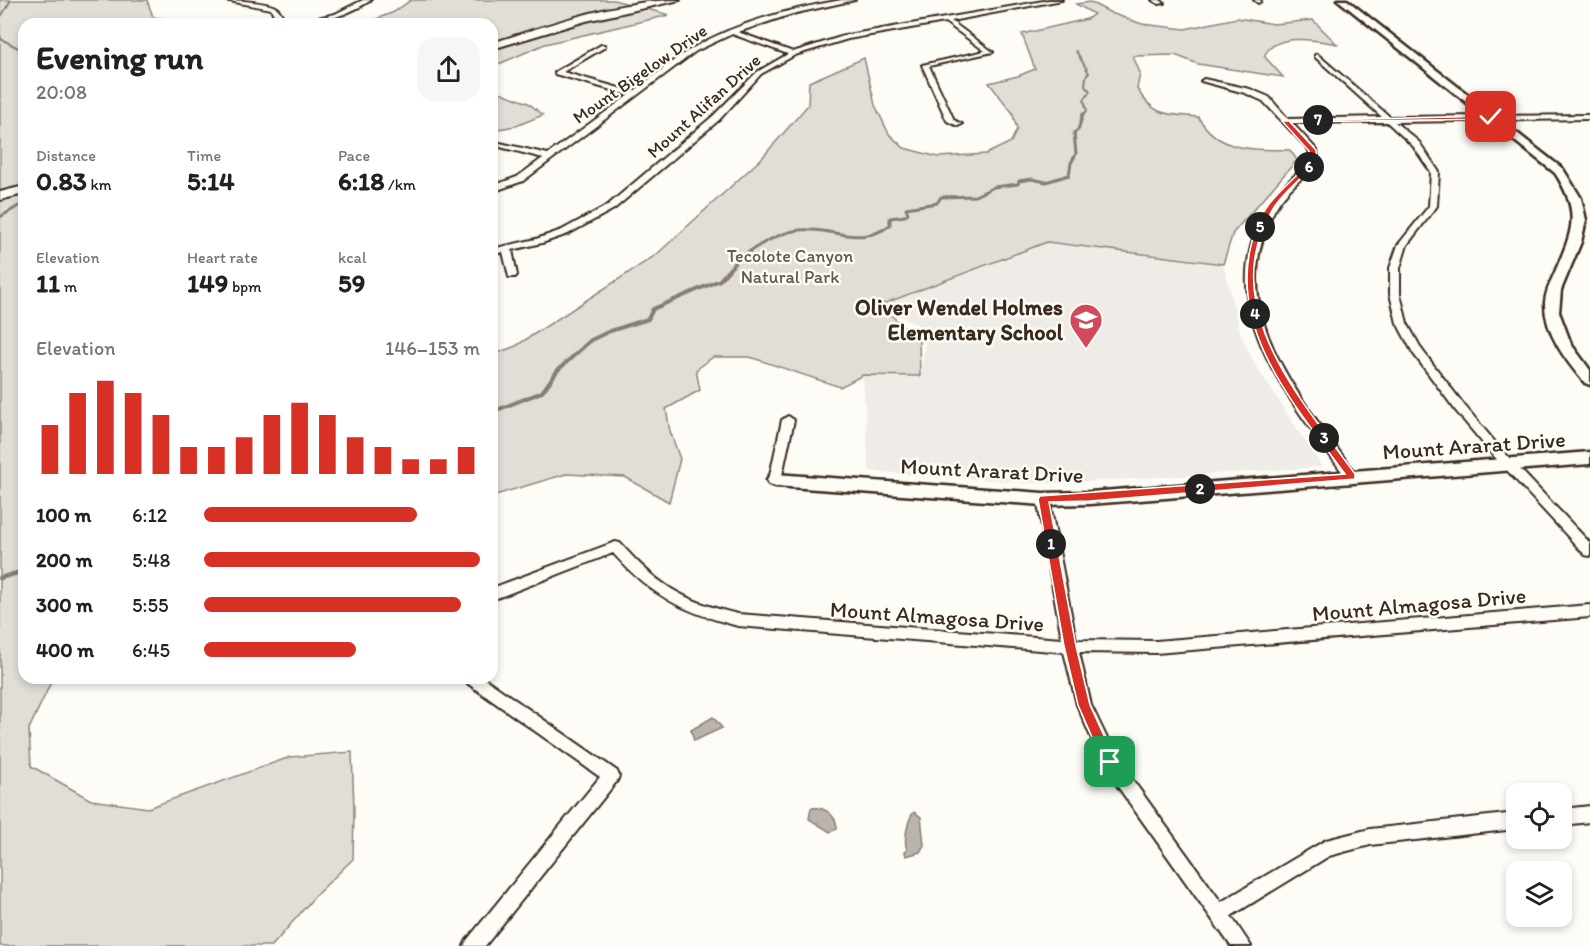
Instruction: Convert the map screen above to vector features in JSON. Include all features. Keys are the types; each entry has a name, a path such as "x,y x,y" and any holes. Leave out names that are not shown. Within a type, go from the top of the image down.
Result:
{"main road":[{"path":"498,39 596,11 651,0"},
{"path":"498,44 606,14 676,0"},
{"path":"0,189 18,185"},
{"path":"0,195 18,191"}],"street":[{"path":"227,0 264,6 277,12 280,18"},
{"path":"264,6 279,0"},
{"path":"323,18 337,15 368,0"},
{"name":"Mount Bigelow Drive","path":"498,187 520,179 694,50 730,31 792,11 852,0"},
{"name":"Mount Alifan Drive","path":"498,251 565,232 611,207 716,118 759,72 793,54 847,37 1059,0"},
{"path":"1342,0 1559,171 1576,191 1581,207 1581,228 1555,287 1551,302 1553,317 1569,352 1590,380"},
{"path":"946,20 990,52 925,64 951,121 958,124"},
{"path":"730,31 793,54"},
{"path":"603,46 557,73 634,94"},
{"path":"1317,56 1416,144 1435,172 1433,206 1403,245 1395,268 1395,294 1402,323 1417,351 1460,408 1509,465 1590,551"},
{"path":"1204,81 1260,96 1313,150 1314,162 1271,206 1256,234 1250,267 1250,288 1256,322 1275,365 1352,477"},
{"path":"1286,121 1590,117"},
{"path":"503,145 549,157"},
{"path":"507,250 512,275"},
{"name":"Mount Ararat Drive","path":"788,420 776,480 1043,499 1090,498 1590,458"},
{"path":"1043,499 1070,646 1084,705 1110,762 1242,946"},
{"name":"Mount Almagosa Drive","path":"498,592 615,547 644,578 665,592 714,615 738,620 1070,646 1156,646 1590,610"},
{"path":"473,946 611,776 481,684"},
{"path":"1572,816 1590,814"},
{"path":"1218,914 1326,848 1370,837 1506,822"}],"shaded area":[{"name":"Oliver Wendel Holmes Elementary School","path":"1047,242 1223,264 1241,335 1254,363 1322,467 1067,483 1032,483 869,471 863,375 920,376 927,330 880,305"},
{"path":"713,717 722,728 694,741 691,730"},
{"path":"811,808 821,808 829,812 835,820 837,829 830,832 809,819"},
{"path":"914,812 921,817 924,845 920,852 906,856 907,830"}],"green space":[{"path":"0,0 147,0 153,17 159,18 18,18 18,684 50,684 29,729 31,766 91,800 148,808 290,757 352,752 353,859 315,896 272,946 0,946"},
{"path":"411,0 614,0 669,15 545,44 498,64 498,18 379,18 394,12"},
{"name":"Tecolote Canyon Natural Park","path":"1090,2 1111,13 1142,24 1185,29 1237,18 1274,24 1313,20 1337,44 1297,40 1277,43 1264,56 1283,77 1198,64 1175,55 1133,56 1140,73 1137,89 1149,105 1170,114 1198,117 1207,129 1227,143 1250,149 1290,150 1297,160 1233,233 1223,264 1047,242 880,305 919,341 920,376 863,375 840,387 750,357 713,357 696,370 700,390 666,409 670,431 680,459 669,502 625,477 566,474 498,494 498,353 516,346 656,255 761,159 808,105 809,82 864,58 875,105 889,134 904,148 938,157 986,154 1011,142 1017,129 1012,112 989,83 1035,69 1022,34 1087,19 1094,14 1076,4"},
{"path":"498,91 528,103 543,115 516,126 498,129"}],"waterway":[{"path":"0,18 11,0"},
{"path":"0,35 1,39 18,48"},
{"path":"1076,51 1089,73 1086,76 1085,86 1090,91 1084,100 1087,111 1083,114"},
{"path":"738,259 767,241 792,231 812,230 858,236 868,235 879,232 890,225 890,218 905,216 908,213 906,208 937,203 941,197 975,196 994,187 1018,184 1019,181 1032,179 1046,182 1069,175 1071,163 1076,154 1074,133 1078,130 1083,114"},
{"path":"0,217 18,206"},
{"path":"498,410 542,392 558,370 591,340 610,331 648,319 653,309 720,280 738,259"},
{"path":"0,578 18,573"}],"place":[{"name":"Oliver Wendel Holmes Elementary School","path":"1086,349"}],"route":[{"path":"1110,762 1084,705 1070,646 1043,499 1090,498 1352,477 1288,387 1275,365 1256,322 1250,288 1250,267 1256,234 1271,206 1314,162 1313,150 1286,121 1491,117"}]}
